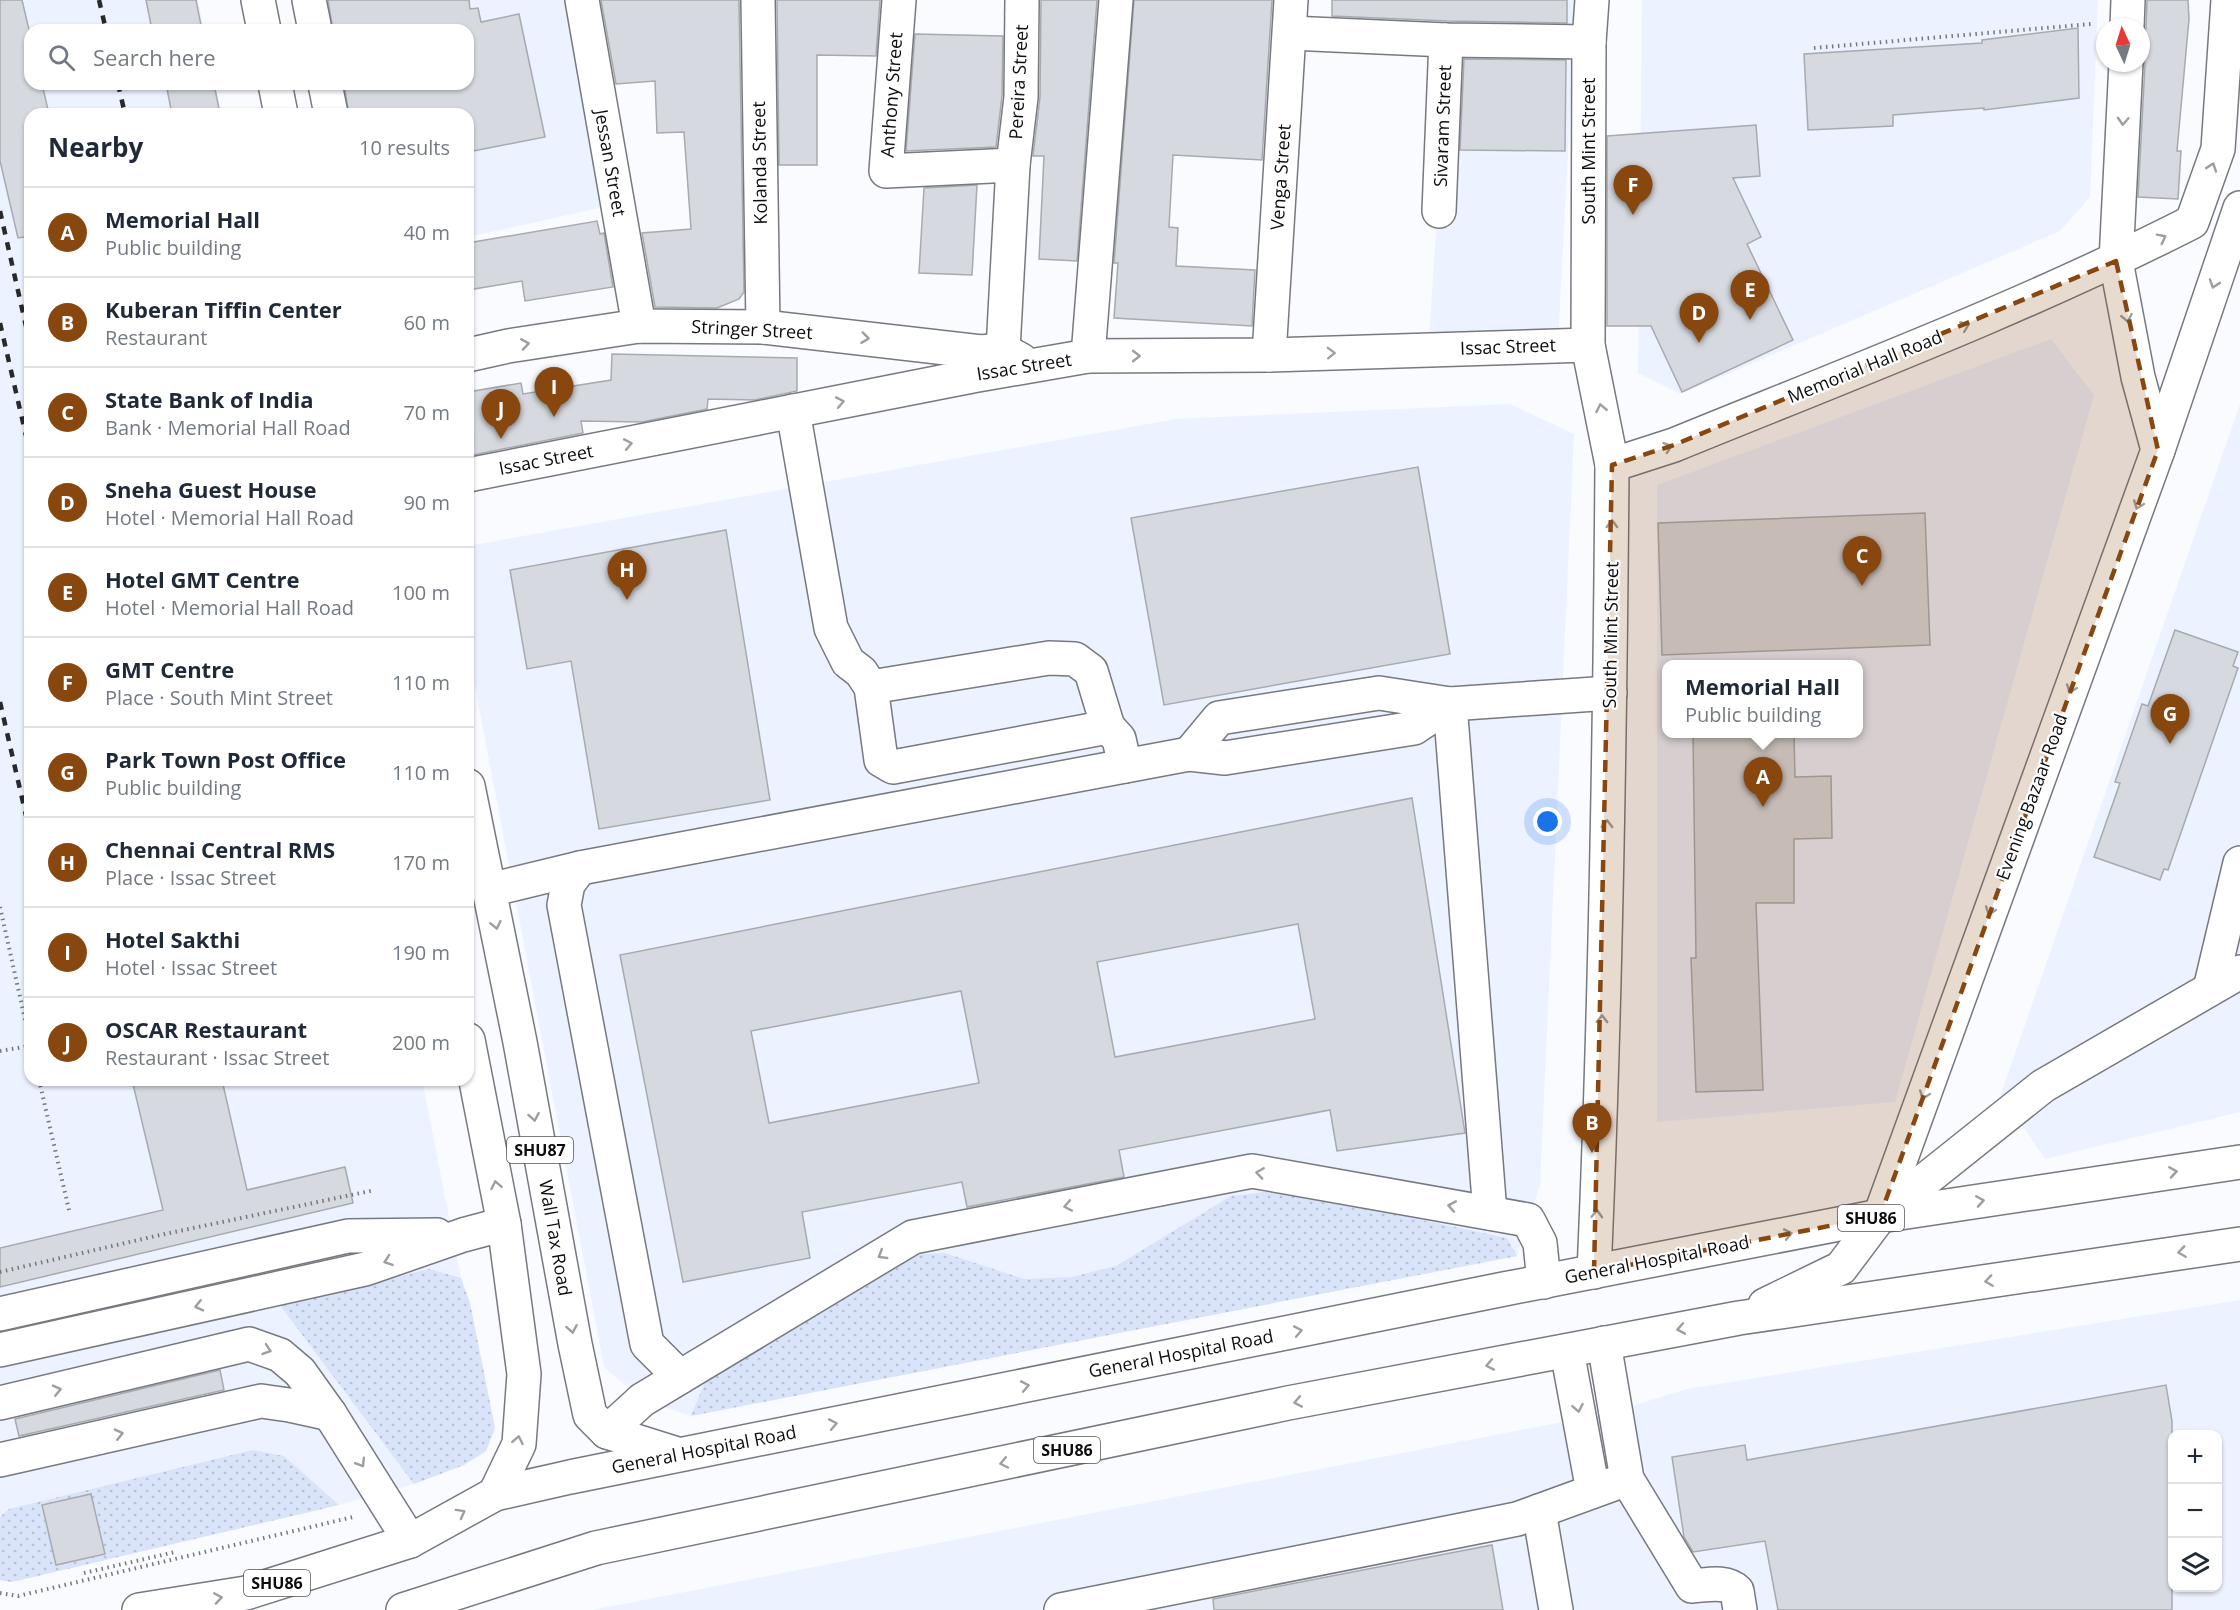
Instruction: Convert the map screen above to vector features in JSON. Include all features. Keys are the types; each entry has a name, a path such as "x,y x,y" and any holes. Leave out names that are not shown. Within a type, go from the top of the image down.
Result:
{"main road":[{"path":"258,0 263,24"},
{"path":"309,0 314,24"},
{"name":"Jessan Street","path":"582,0 639,326"},
{"name":"Kolanda Street","path":"758,0 763,327"},
{"name":"Anthony Street","path":"899,0 886,171 1013,165"},
{"name":"Pereira Street","path":"1003,350 1013,165 1021,97 1022,0"},
{"path":"1088,356 1116,0"},
{"name":"Venga Street","path":"1269,355 1291,0"},
{"name":"South Mint Street","path":"1592,0 1589,42 1588,345 1612,465 1610,693 1594,1272"},
{"name":"Memorial Hall Road","path":"1612,465 1674,445 2037,296 2116,261 2192,222 2218,149 2229,0"},
{"path":"1290,33 1446,40 1589,42"},
{"name":"Sivaram Street","path":"1439,211 1446,40"},
{"path":"2126,72 2116,261 2138,377 2158,450"},
{"path":"275,90 280,108"},
{"path":"326,90 330,108"},
{"name":"Evening Bazaar Road","path":"1739,1318 1841,1268 1880,1216 2158,450 2240,208"},
{"name":"Stringer Street","path":"474,354 508,346 639,326 763,327 981,352 1003,350"},
{"name":"Issac Street","path":"474,474 972,376 1088,356 1269,355 1588,345"},
{"path":"1003,350 1034,367"},
{"path":"793,411 831,628 848,662 861,672 870,687 881,760 893,767 1108,728"},
{"path":"870,687 1049,658 1075,658 1091,671 1108,728 1119,739 1125,766"},
{"path":"489,890 580,868 1189,754 1219,718 1379,693 1450,704 1610,693"},
{"path":"1450,704 1490,1213"},
{"name":"Wall Tax Road","path":"474,816 520,1042 590,1415 607,1432"},
{"path":"2210,989 2240,863"},
{"path":"580,868 568,884 564,905 648,1344 680,1377"},
{"path":"1880,1216 2043,1086 2240,972"},
{"name":"SHU87","path":"474,1071 504,1224 524,1374 519,1444 495,1494"},
{"name":"General Hospital Road","path":"139,1610 246,1593 410,1541 495,1494 680,1455 1880,1216 2240,1162"},
{"path":"607,1432 642,1400 913,1237 1252,1171 1528,1220 1540,1243 1544,1282"},
{"path":"0,1350 365,1269 463,1235 504,1224"},
{"path":"0,1314 348,1236 463,1235"},
{"name":"SHU86","path":"411,1609 596,1548 1288,1403 1739,1318 2240,1244"},
{"path":"1604,1343 1628,1479 1692,1586 1731,1586 1737,1592 1740,1610"},
{"path":"0,1403 249,1344 280,1355 300,1372 330,1414 410,1541"},
{"path":"1567,1351 1593,1491"},
{"path":"0,1460 261,1401 330,1414"},
{"path":"607,1432 680,1455"},
{"path":"1068,1609 1516,1519 1628,1479"},
{"path":"1539,1511 1556,1610"}],"path":[{"path":"1814,48 2128,16"},
{"path":"0,907 24,1017"},
{"path":"0,1051 24,1045"},
{"path":"40,1086 69,1210"},
{"path":"0,1272 160,1234 375,1190"},
{"path":"0,1593 18,1596 390,1509"},
{"path":"84,1573 175,1552"}],"highlighted area":[{"path":"2116,261 2158,450 1880,1216 1594,1272 1612,465 1674,445"}],"shaded area":[{"path":"0,0 198,0 203,24 24,24 24,90 216,90 221,108 24,108 24,1086 423,1086 461,1278 470,1303 495,1428 486,1451 464,1465 414,1484 339,1505 12,1582 0,1580"},
{"path":"329,0 584,0 617,204 474,236 474,108 468,108 468,90 474,90 474,24 440,24"},
{"path":"1452,0 1576,0 1557,361 1427,365"},
{"path":"1642,0 2098,0 2090,197 2060,231 1681,394 1638,373"},
{"path":"2051,339 2094,395 1895,1102 1657,1122 1657,485"},
{"path":"1510,404 1574,434 1540,1185 1517,1256 691,1416 642,1400 604,1367 474,681 474,545 1176,419"},
{"path":"2240,404 2240,1112 2045,1159 2001,1094"},
{"path":"1280,1190 1507,1238 1517,1256 691,1416 707,1377 905,1255 945,1253 1024,1279 1072,1277 1116,1266 1231,1196"},
{"path":"429,1269 461,1278 470,1303 495,1428 486,1451 464,1465 414,1484 279,1304"},
{"path":"2240,1300 2240,1610 592,1610 1609,1413 1687,1389"},
{"path":"253,1450 284,1456 339,1505 12,1582 0,1580 0,1517 9,1509"}],"building":[{"path":"0,0 22,0 28,24 24,24 24,90 43,90 48,108 24,108 24,237 18,238 0,161"},
{"path":"146,0 196,0 201,24 151,24"},
{"path":"328,0 469,0 470,9 478,8 481,22 519,14 545,137 474,151 474,108 348,108 345,90 474,90 474,24 332,24"},
{"path":"601,0 739,0 744,292 739,299 717,308 655,307 642,233 691,229 684,132 657,133 655,81 616,84"},
{"path":"777,0 880,0 876,56 817,55 817,165 779,165"},
{"path":"1041,0 1097,0 1077,261 1039,259 1044,156 1033,156 1040,97"},
{"path":"1134,0 1272,0 1262,160 1173,155 1169,227 1178,228 1176,266 1255,270 1252,326 1114,318 1118,263 1114,263"},
{"path":"1332,0 1567,0 1567,23 1332,16"},
{"path":"2147,0 2188,0 2189,19 2177,151 2181,151 2178,199 2138,197 2145,72 2150,72 2150,18 2146,18"},
{"path":"2078,28 2079,98 1984,110 1984,108 1893,115 1893,126 1808,130 1804,54 1982,43 1982,40"},
{"path":"915,34 1003,36 1002,96 996,147 906,151"},
{"path":"1464,59 1566,60 1565,151 1460,150"},
{"path":"167,90 215,90 219,108 171,108"},
{"path":"1756,125 1760,176 1733,178 1761,237 1747,244 1793,340 1682,392 1651,326 1607,326 1607,136"},
{"path":"977,185 972,275 919,273 924,188"},
{"path":"597,221 600,234 604,233 613,287 525,301 522,281 474,289 474,242"},
{"path":"612,354 797,358 797,391 755,400 708,399 707,409 642,422 581,421 583,433 474,455 474,391 521,383 523,394 611,380"},
{"path":"1418,467 1450,654 1164,705 1131,518"},
{"path":"1925,513 1930,645 1662,655 1658,523"},
{"path":"726,530 770,800 599,829 571,661 527,669 510,570"},
{"path":"2175,630 2238,652 2233,666 2238,668 2168,870 2164,869 2160,880 2094,857 2120,783 2115,782 2142,704 2148,706"},
{"path":"1693,738 1794,738 1795,777 1831,776 1832,838 1794,839 1794,903 1756,903 1763,1090 1696,1092 1691,958 1696,958"},
{"path":"1412,798 1465,1133 1337,1151 1330,1110 1119,1150 1124,1177 967,1207 962,1182 802,1212 810,1258 683,1282 620,955","holes":["1298,924 1315,1019 1115,1057 1097,962","961,991 979,1083 769,1123 751,1031"]},
{"path":"133,1086 223,1086 247,1190 345,1167 353,1203 0,1287 0,1248 163,1210"},
{"path":"220,1370 224,1390 19,1436 15,1419"},
{"path":"2166,1385 2172,1421 2172,1430 2168,1430 2168,1592 2172,1592 2172,1610 1778,1610 1765,1541 1693,1552 1684,1537 1672,1457 1745,1445 1747,1460"},
{"path":"91,1494 105,1554 56,1565 42,1505"},
{"path":"1492,1545 1503,1610 1214,1610 1213,1599"}],"railway":[{"path":"99,0 105,24"},
{"path":"119,90 124,108"},
{"path":"0,211 24,317"},
{"path":"0,323 24,427"},
{"path":"0,702 24,807"}],"place":[{"name":"GMT Centre","path":"1633,215"},
{"name":"Hotel GMT Centre","path":"1750,320"},
{"name":"Sneha Guest House","path":"1699,343"},
{"name":"Hotel Sakthi","path":"554,417"},
{"name":"OSCAR Restaurant","path":"501,439"},
{"name":"State Bank of India","path":"1862,586"},
{"name":"Chennai Central RMS","path":"627,600"},
{"name":"Park Town Post Office","path":"2170,744"},
{"name":"Memorial Hall","path":"1763,807"},
{"name":"Kuberan Tiffin Center","path":"1592,1153"}]}
